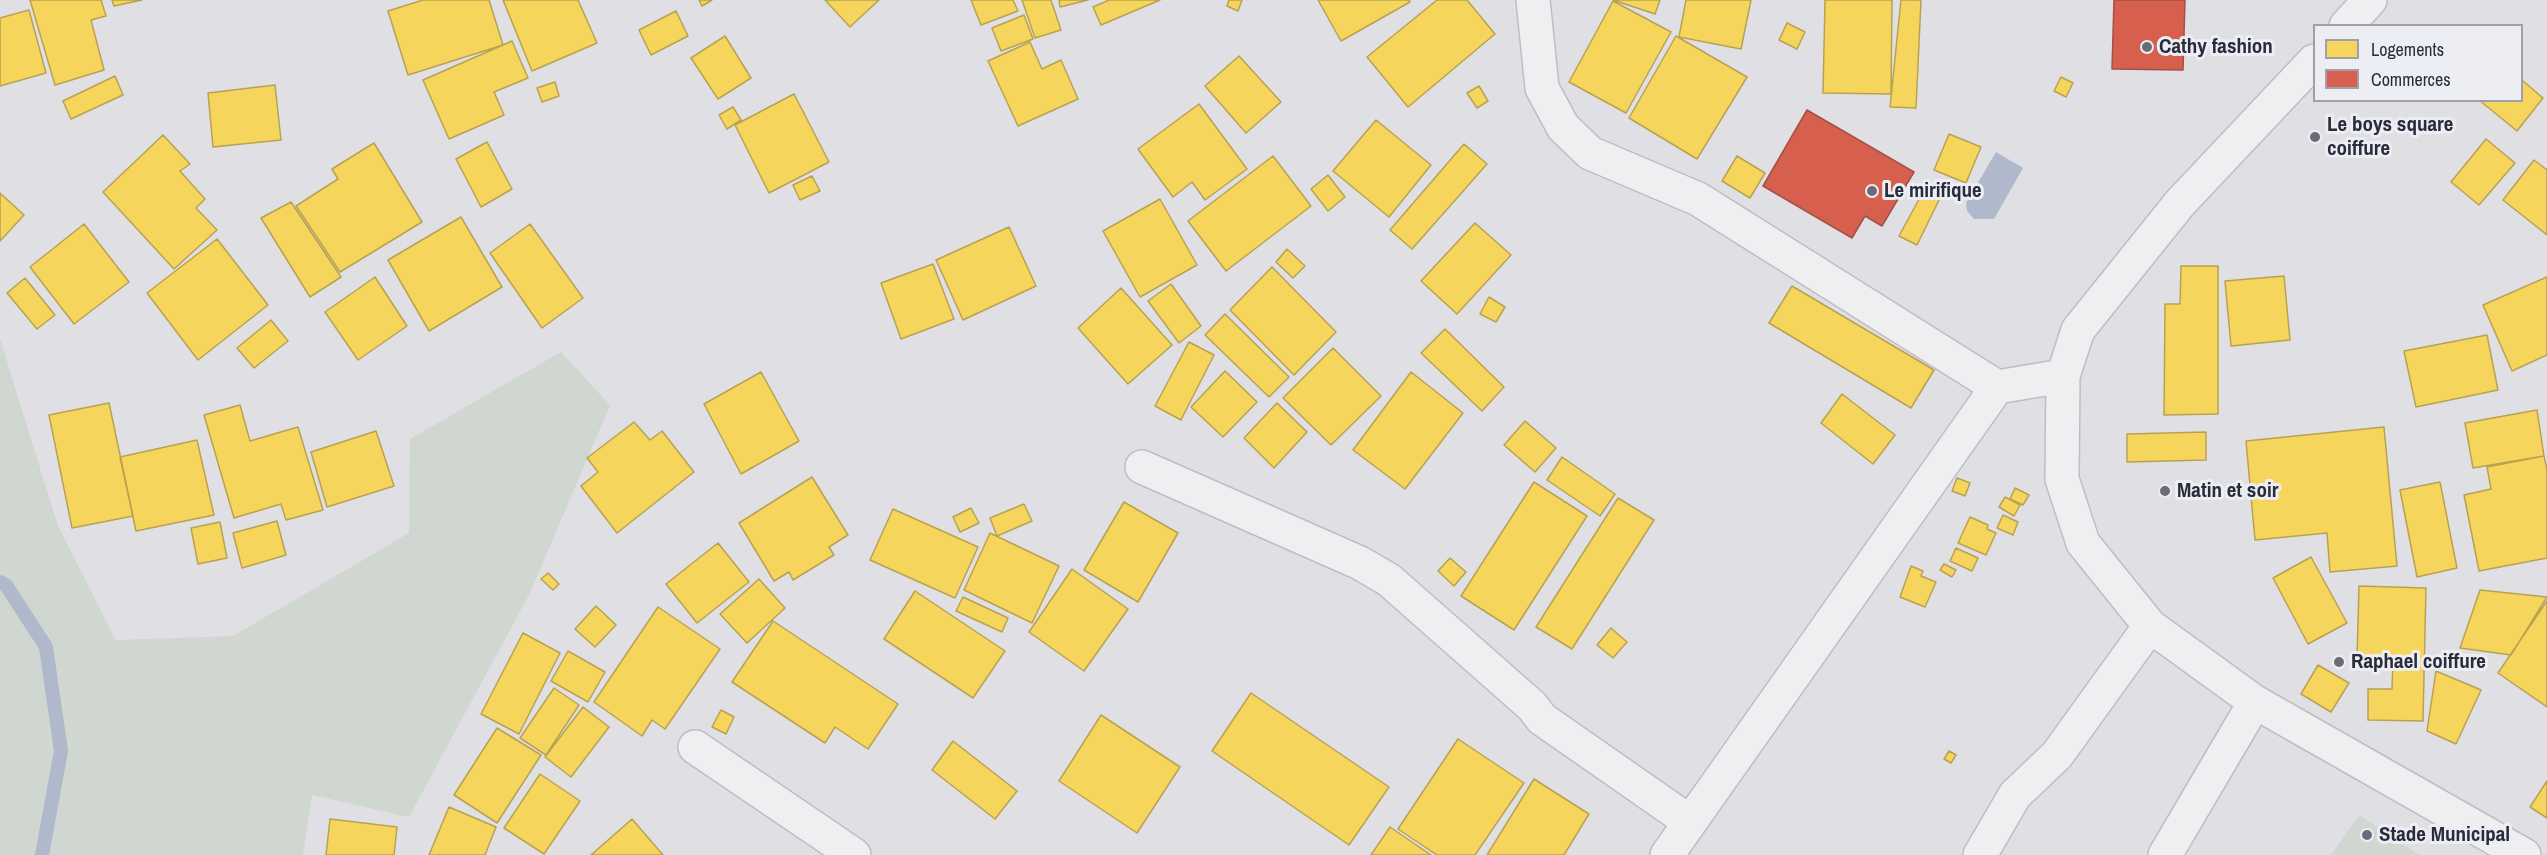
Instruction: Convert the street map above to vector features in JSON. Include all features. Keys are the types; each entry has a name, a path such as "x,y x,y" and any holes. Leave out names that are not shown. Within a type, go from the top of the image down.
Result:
{"street":[{"path":"1533,0 1542,88 1563,127 1590,153 1698,199 1996,387 2063,376"},
{"path":"2348,24 2370,0"},
{"path":"2313,62 2180,203 2078,330 2063,376 2062,479 2083,543 2150,626 2254,702 2524,855"},
{"path":"1667,855 1996,387"},
{"path":"1142,466 1360,563 1389,580 1532,706 1542,719 1690,822"},
{"path":"1980,855 2015,795 2057,755 2150,626"},
{"path":"2165,855 2254,702"},
{"path":"695,747 854,855"}],"shaded area":[{"path":"0,339 58,526 116,640 233,636 409,533 410,439 561,352 610,405 530,593 409,817 312,795 303,855 0,855"},
{"name":"Stade Municipal","path":"2359,815 2419,855 2331,855"}],"water":[{"path":"1996,152 2023,168 1994,219 1974,219 1967,211 1966,203"}],"building: Logements":[{"path":"30,0 101,0 106,16 91,20 104,70 55,85"},
{"path":"112,0 142,0 114,6"},
{"path":"423,0 489,0 503,45 408,75 388,11"},
{"path":"503,0 578,0 597,43 532,71"},
{"path":"699,0 712,0 702,6"},
{"path":"825,0 879,0 850,27"},
{"path":"971,0 1013,0 1018,11 981,25"},
{"path":"1022,0 1051,0 1061,30 1035,38"},
{"path":"1059,0 1088,0 1060,7"},
{"path":"1109,0 1160,0 1101,25 1093,7"},
{"path":"1229,0 1242,0 1238,11 1227,6"},
{"path":"1318,0 1409,0 1410,2 1341,41"},
{"path":"1437,0 1467,0 1495,34 1408,107 1367,57"},
{"path":"1613,0 1660,0 1655,14"},
{"path":"1686,0 1751,0 1741,49 1679,37"},
{"path":"1825,0 1892,0 1891,94 1823,93"},
{"path":"1901,0 1921,0 1916,108 1890,107"},
{"path":"1613,1 1671,32 1626,113 1569,82"},
{"path":"29,10 46,73 0,86 0,18"},
{"path":"676,11 688,36 651,55 639,30"},
{"path":"1024,15 1033,39 1001,51 992,28"},
{"path":"1787,23 1805,32 1797,49 1779,40"},
{"path":"725,36 751,78 718,99 691,58"},
{"path":"1676,36 1747,77 1697,159 1629,118"},
{"path":"512,41 528,78 494,92 504,115 449,139 423,80"},
{"path":"1030,42 1042,69 1061,60 1078,99 1018,126 988,61"},
{"path":"1239,56 1281,102 1246,133 1205,86"},
{"path":"115,76 123,95 71,119 63,101"},
{"path":"2061,77 2073,83 2066,97 2054,91"},
{"path":"2523,81 2543,98 2517,131 2481,102 2523,102"},
{"path":"555,82 559,96 542,102 537,88"},
{"path":"275,85 281,140 213,147 208,93"},
{"path":"1479,86 1488,101 1477,108 1467,93"},
{"path":"794,94 829,162 769,193 735,125"},
{"path":"1199,104 1247,169 1205,200 1192,182 1173,197 1138,149"},
{"path":"733,107 741,120 727,129 719,115"},
{"path":"1376,120 1431,165 1389,217 1333,171"},
{"path":"1949,134 1981,147 1966,183 1934,170"},
{"path":"163,135 190,164 180,171 205,199 196,208 217,230 174,269 103,192"},
{"path":"2486,139 2515,163 2479,205 2451,182"},
{"path":"487,142 512,189 481,207 456,159"},
{"path":"374,143 422,222 340,272 296,206 338,179 332,169"},
{"path":"1464,144 1487,164 1412,249 1390,230"},
{"path":"1273,156 1311,206 1226,271 1188,221"},
{"path":"1737,156 1765,173 1750,198 1722,181"},
{"path":"2534,160 2547,170 2547,235 2503,200"},
{"path":"1328,175 1345,197 1328,211 1311,189"},
{"path":"812,176 820,191 800,200 793,185"},
{"path":"1924,190 1940,198 1917,245 1899,236"},
{"path":"0,193 24,215 0,241"},
{"path":"1160,199 1197,265 1140,297 1103,231"},
{"path":"291,202 341,277 310,297 261,218"},
{"path":"461,217 502,287 429,331 388,260"},
{"path":"1475,223 1511,255 1457,314 1421,281"},
{"path":"84,224 129,282 74,324 30,267"},
{"path":"530,224 583,298 542,328 490,253"},
{"path":"1009,227 1036,286 963,320 936,260"},
{"path":"217,239 268,305 198,360 147,293"},
{"path":"1287,249 1305,266 1293,278 1276,262"},
{"path":"933,264 954,319 901,339 881,283"},
{"path":"2181,266 2218,266 2218,414 2164,415 2165,304 2180,304"},
{"path":"1272,267 1336,332 1294,375 1230,310"},
{"path":"2284,276 2290,340 2231,346 2225,281"},
{"path":"375,277 407,326 358,360 325,312"},
{"path":"2547,277 2547,355 2512,371 2483,305"},
{"path":"25,278 55,315 37,329 7,293"},
{"path":"1171,284 1201,326 1179,343 1148,301"},
{"path":"1792,286 1934,370 1911,408 1769,323"},
{"path":"1121,288 1172,345 1128,384 1078,328"},
{"path":"1489,297 1505,307 1496,322 1480,314"},
{"path":"1225,314 1289,377 1269,397 1205,335"},
{"path":"271,320 288,341 254,368 237,348"},
{"path":"1445,329 1504,387 1482,411 1421,353"},
{"path":"2487,335 2498,390 2416,407 2404,351"},
{"path":"1189,342 1214,355 1181,420 1155,406"},
{"path":"1333,348 1381,396 1331,445 1283,398"},
{"path":"1225,371 1257,402 1223,437 1191,407"},
{"path":"761,372 799,441 741,474 704,404"},
{"path":"1411,372 1463,413 1405,489 1353,450"},
{"path":"1842,394 1895,435 1873,464 1821,423"},
{"path":"109,403 133,516 72,528 49,415"},
{"path":"1277,403 1307,432 1274,468 1244,438"},
{"path":"240,405 250,441 298,427 323,510 286,520 281,504 234,518 204,415"},
{"path":"2537,410 2544,456 2473,468 2465,423"},
{"path":"1525,421 1556,448 1535,472 1504,445"},
{"path":"634,422 650,440 662,431 694,472 617,533 581,486 598,472 587,458"},
{"path":"2384,427 2397,566 2330,572 2327,533 2255,540 2246,441"},
{"path":"376,431 394,486 327,507 311,452"},
{"path":"2206,432 2206,460 2127,462 2127,434"},
{"path":"197,440 214,515 136,531 120,457"},
{"path":"2544,456 2547,470 2547,558 2479,571 2464,495 2491,489 2487,467"},
{"path":"1562,457 1615,494 1600,516 1547,480"},
{"path":"812,477 848,535 829,547 834,555 793,580 789,572 774,581 739,523"},
{"path":"1957,478 1970,483 1965,496 1952,491"},
{"path":"1534,482 1587,516 1514,630 1461,596"},
{"path":"2440,482 2457,568 2417,577 2400,490"},
{"path":"2015,488 2029,495 2023,505 2010,499"},
{"path":"2005,497 2020,505 2014,516 1999,507"},
{"path":"1618,498 1654,520 1572,649 1536,627"},
{"path":"1124,502 1178,533 1138,602 1084,570"},
{"path":"1024,504 1032,521 997,536 990,518"},
{"path":"971,508 979,523 960,532 953,517"},
{"path":"893,509 978,547 955,598 870,560"},
{"path":"2003,515 2018,522 2013,535 1997,528"},
{"path":"1970,517 1988,525 1987,529 1996,533 1986,555 1958,543"},
{"path":"277,521 286,555 242,568 233,533"},
{"path":"220,522 227,558 198,564 191,528"},
{"path":"990,533 1059,566 1032,623 964,590"},
{"path":"718,543 749,582 697,623 666,584"},
{"path":"1956,548 1978,558 1972,571 1950,561"},
{"path":"2311,557 2347,623 2308,644 2273,578"},
{"path":"1450,558 1466,572 1454,586 1438,571"},
{"path":"1944,564 1956,570 1952,577 1940,570"},
{"path":"1911,566 1923,571 1921,576 1936,582 1925,607 1900,597"},
{"path":"1072,569 1128,609 1084,671 1029,632"},
{"path":"548,573 559,584 553,590 541,579"},
{"path":"759,579 785,608 747,643 720,614"},
{"path":"2359,586 2426,588 2423,721 2368,720 2368,689 2392,689 2393,660 2357,658"},
{"path":"2480,590 2547,597 2511,655 2460,648"},
{"path":"915,591 1005,651 973,698 884,639"},
{"path":"963,597 1008,618 1002,632 956,611"},
{"path":"2547,601 2547,707 2498,673"},
{"path":"596,606 616,625 595,647 575,629"},
{"path":"658,607 720,649 665,729 652,720 642,736 594,702"},
{"path":"773,621 898,704 868,749 835,727 825,743 732,682"},
{"path":"1611,628 1627,642 1613,658 1597,645"},
{"path":"523,633 560,653 519,734 481,714"},
{"path":"568,651 605,672 588,702 551,681"},
{"path":"2318,665 2349,683 2331,712 2301,694"},
{"path":"2436,671 2481,690 2456,744 2427,731"},
{"path":"554,688 579,705 546,755 520,738"},
{"path":"1251,693 1389,787 1349,845 1212,751"},
{"path":"583,707 609,727 571,777 545,757"},
{"path":"721,710 734,717 726,734 712,727"},
{"path":"1101,715 1180,767 1137,833 1059,781"},
{"path":"497,728 541,755 497,823 454,795"},
{"path":"1458,739 1524,783 1475,855 1437,855 1398,829"},
{"path":"953,741 1017,791 995,819 932,770"},
{"path":"1949,751 1956,755 1951,763 1944,759"},
{"path":"540,774 580,801 544,854 504,828"},
{"path":"1534,779 1589,814 1564,855 1487,855"},
{"path":"2547,781 2547,818 2530,807"},
{"path":"449,807 496,827 485,855 429,855"},
{"path":"330,819 397,827 394,855 326,855"},
{"path":"632,819 663,855 591,855"},
{"path":"1390,827 1431,855 1371,855"}],"building: Commerces":[{"path":"2114,0 2185,0 2183,70 2112,69"},
{"path":"1807,110 1914,172 1882,226 1865,216 1852,238 1763,186"}],"waterway":[{"path":"0,582 6,585 46,647 61,751 42,855"}],"place":[{"name":"Cathy fashion","path":"2147,47"},
{"name":"Le boys square coiffure","path":"2315,137"},
{"name":"Le mirifique","path":"1872,191"},
{"name":"Matin et soir","path":"2165,491"},
{"name":"Raphael coiffure","path":"2339,662"},
{"name":"Stade Municipal","path":"2367,835"}]}
